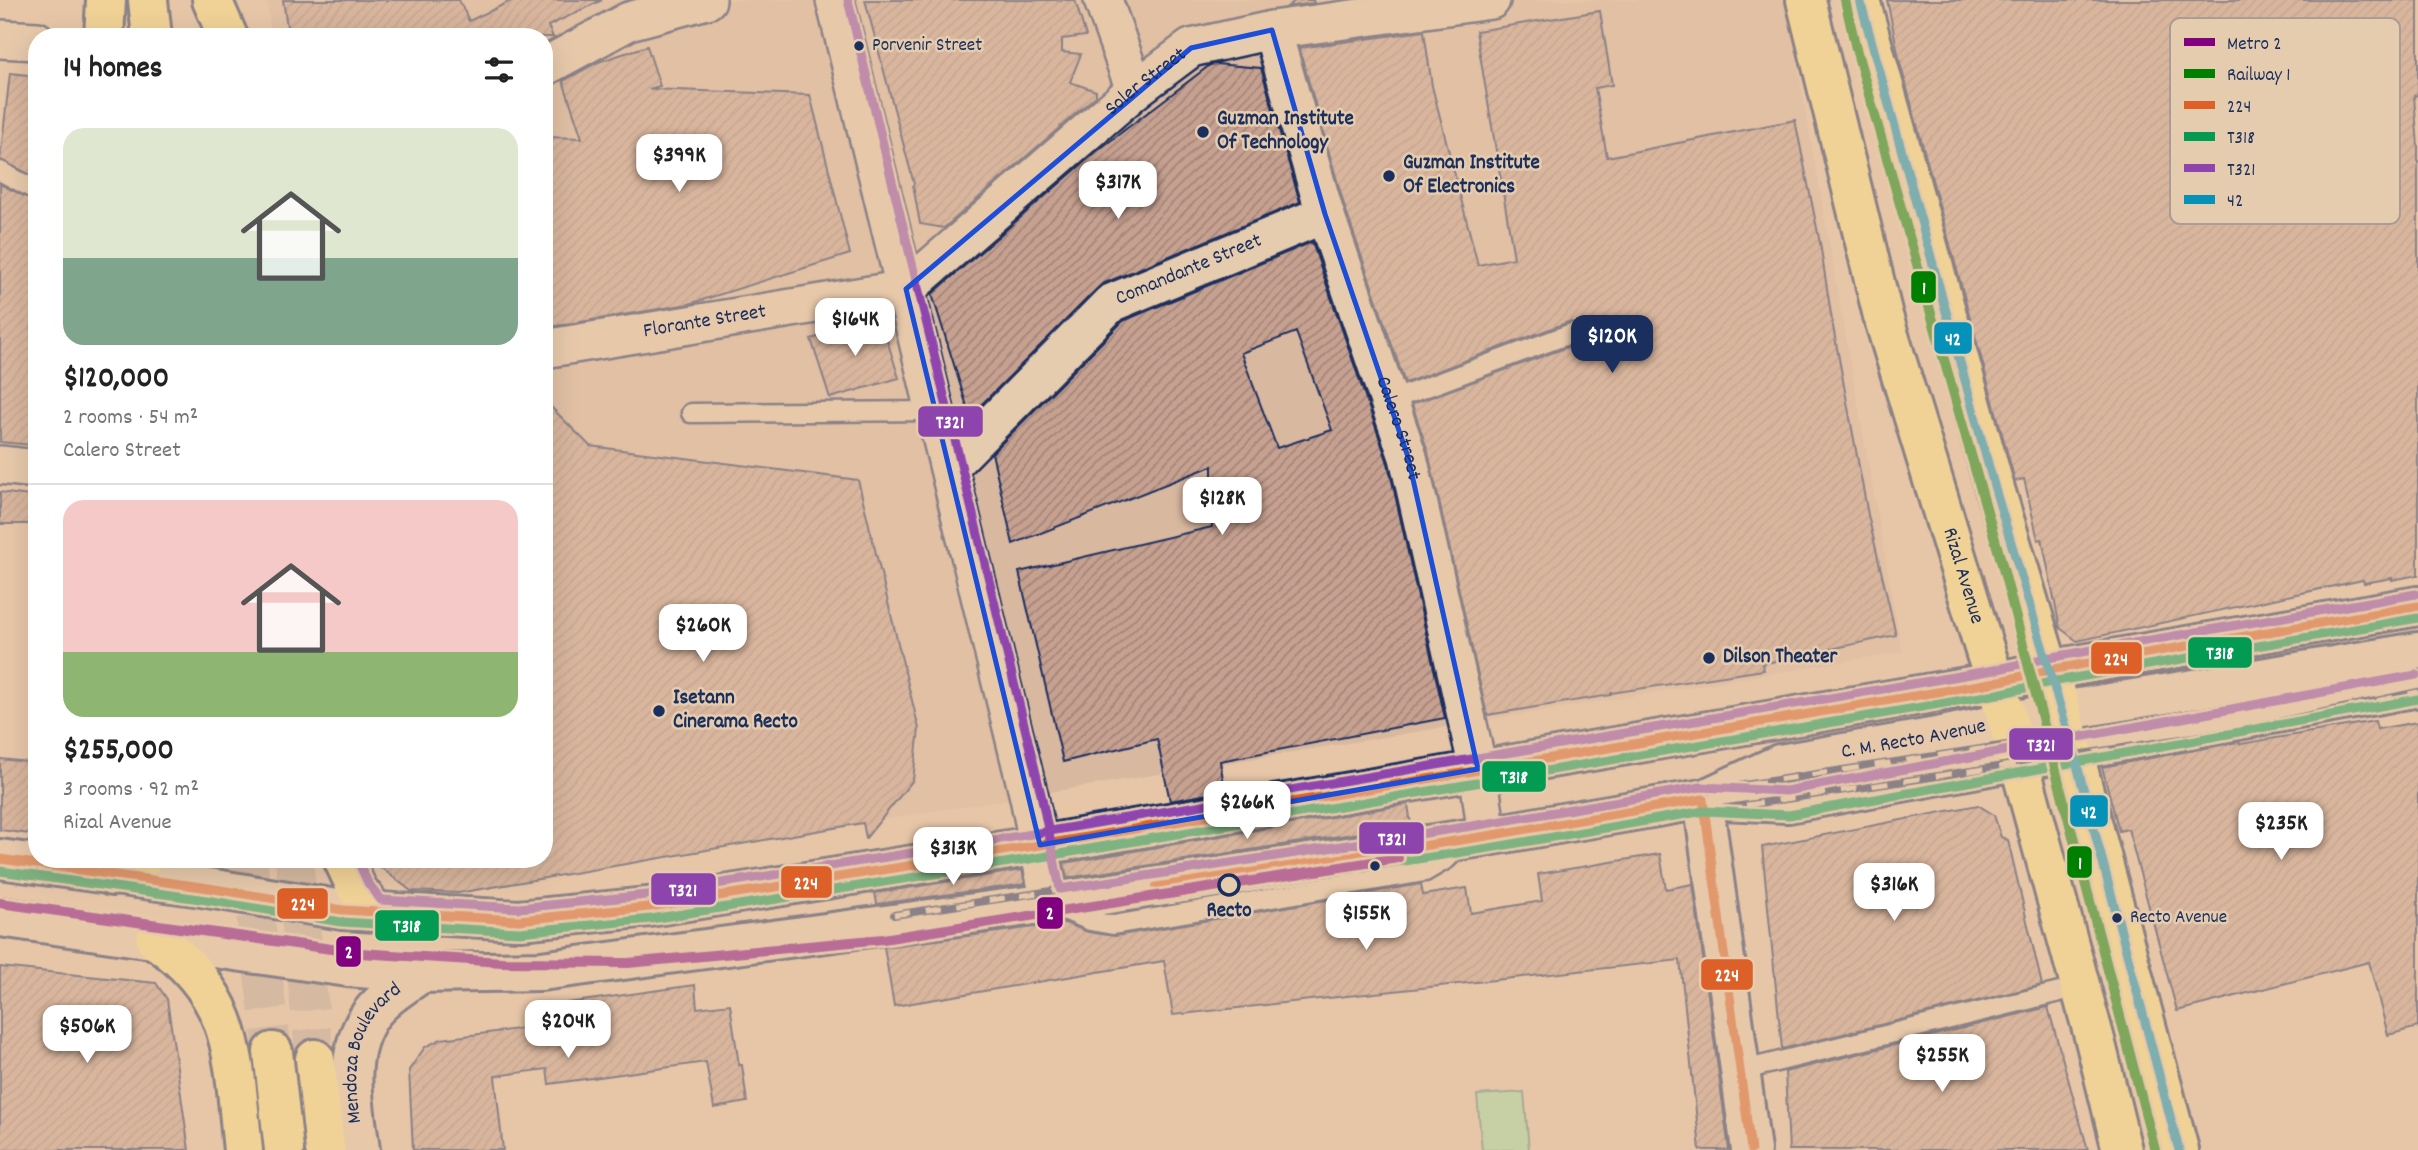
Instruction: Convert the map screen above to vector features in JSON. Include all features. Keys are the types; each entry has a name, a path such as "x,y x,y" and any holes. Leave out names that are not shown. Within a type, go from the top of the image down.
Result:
{"main road":[{"path":"104,28 106,0"},
{"path":"148,0 151,28"},
{"path":"202,0 206,28"},
{"path":"212,0 224,28"},
{"name":"Rizal Avenue","path":"1806,0 1883,316 2008,721 2122,1150"},
{"path":"1860,0 1995,489 2073,750 2179,1150"},
{"name":"C. M. Recto Avenue","path":"127,868 202,887 343,910 519,920 649,907 1040,845 1996,682 2049,670 2418,606"},
{"name":"C. M. Recto Avenue","path":"1703,799 1780,764 1937,737 2061,711 2418,652"},
{"name":"C. M. Recto Avenue","path":"0,917 348,967 421,973 541,971 1050,903 1703,799 1787,803 2418,687"},
{"path":"1703,799 1751,1150"},
{"name":"C. M. Recto Avenue","path":"0,859 28,861"},
{"path":"347,868 357,889 375,912"},
{"path":"156,940 176,954 197,975 220,1011 232,1050 243,1150"},
{"name":"Mendoza Boulevard","path":"360,1150 351,1070 360,1034 379,1005 421,973"},
{"path":"273,1052 284,1150"},
{"path":"315,1059 325,1150"}],"street":[{"path":"553,62 629,21 708,0"},
{"path":"835,0 1040,845 1050,903"},
{"path":"1103,0 1135,90"},
{"name":"Soler Street","path":"906,289 1135,90 1191,48 1407,5 1491,0"},
{"name":"Calero Street","path":"1272,30 1325,214 1408,457 1478,769 1477,837"},
{"path":"0,39 28,41"},
{"name":"Comandante Street","path":"949,467 1111,303 1325,214"},
{"name":"Florante Street","path":"553,348 906,289"},
{"path":"0,465 28,468"}],"lane":[{"path":"0,171 28,186"},
{"path":"1389,401 1572,333"},
{"path":"691,413 935,411"},
{"path":"1740,1071 2080,987"}],"highlighted area":[{"path":"1272,30 1325,214 1408,457 1478,769 1040,845 906,289 1191,48"}],"shaded area":[{"path":"267,0 1786,0 1902,652 881,820 458,893 521,868 553,868 553,28 270,28"}],"green space":[{"path":"1524,1092 1529,1150 1482,1150 1477,1095"}],"building":[{"path":"283,0 459,0 469,21 513,0 602,0 548,26 549,28 287,28"},
{"path":"865,0 1075,0 1086,36 1062,39 1062,52 1081,54 1070,82 1096,91 1096,96 944,228 920,224 914,184"},
{"path":"1296,0 1313,0 1314,3 1287,7"},
{"path":"1887,0 2418,0 2418,95 2414,96 2418,146 2418,575 2364,583 2363,580 2077,641 2060,628 2042,539 2038,540 2024,479 2015,481 1900,63"},
{"path":"1600,11 1612,85 1595,88 1607,157 1795,120 1820,243 1868,515 1896,635 1762,664 1764,670 1487,715 1428,452 1412,404 1576,344 1581,340 1583,330 1579,324 1568,322 1405,383 1345,208 1299,48 1424,31 1432,86 1478,265 1514,258 1476,31"},
{"path":"647,46 660,86 649,89 810,95 850,254 689,304 553,327 553,137 582,138 563,81 598,62"},
{"name":"Guzman Institute Of Technology","path":"1210,65 1261,68 1300,202 1102,284 970,416 932,294 1097,151"},
{"path":"10,73 28,75 28,174 0,160"},
{"path":"0,184 28,198 28,445 0,442"},
{"path":"1312,242 1388,463 1445,718 1220,761 1225,791 1170,801 1157,739 1063,762 1019,572 1212,527 1212,466 1013,544 992,453 1123,321","holes":["1296,332 1332,430 1277,448 1241,353"]},
{"path":"880,318 899,378 830,398 811,339"},
{"path":"553,409 590,446 858,480 919,729 913,780 866,838 863,823 458,893 411,891 382,868 553,868"},
{"path":"0,492 28,496 28,524 0,524"},
{"path":"2375,721 2377,729 2418,722 2418,1027 2388,1035 2369,962 2177,1011 2128,829 2119,831 2102,767"},
{"path":"0,759 28,762 28,834 0,830"},
{"path":"1408,804 1411,825 1067,878 1064,863"},
{"path":"1978,805 1994,815 2001,837 2008,840 2042,985 1782,1049 1762,847"},
{"path":"1660,854 1666,889 1693,884 1729,1150 1700,1150 1680,960 1173,1015 1164,961 894,1006 884,947 1065,923 1088,932 1115,936 1421,884 1423,895 1467,888 1471,913 1542,901 1538,874"},
{"path":"1022,870 1025,884 877,904 875,893"},
{"path":"0,967 156,983 167,999 189,1150 0,1150"},
{"path":"695,985 697,1008 730,1004 747,1102 714,1108 706,1062 549,1084 547,1069 495,1076 503,1150 413,1150 409,1070 425,1047 441,1039 541,1026 539,1007"},
{"path":"2048,1007 2088,1150 1789,1150 1785,1072"}],"tunnel":[{"path":"249,868 273,1052"},
{"path":"295,868 315,1059"}],"railway":[{"path":"894,915 2235,710 2418,672"},
{"path":"1398,858 2240,730 2418,692"}],"metro line":[{"name":"2","path":"0,903 360,953 502,962 628,963 883,939 1398,858"}],"rail line":[{"name":"1","path":"1845,0 1856,49 2000,557 2155,1150"}],"transit line":[{"name":"T321","path":"848,0 1041,794 1060,889 1485,824 1701,787 1786,791 2416,675"},
{"name":"42","path":"1860,0 1995,489 2073,750 2179,1150"},
{"name":"T321","path":"361,868 381,900 519,908 647,895 1038,833 1994,670 2047,658 2416,594"},
{"name":"224","path":"65,868 343,910 519,920 649,907 1040,845 1996,682 2049,670 2418,606"},
{"name":"T318","path":"0,871 341,922 520,932 651,919 1042,857 1998,694 2051,682 2418,618"},
{"name":"T318","path":"1158,899 1489,848 1704,811 1789,815 2418,699"},
{"name":"224","path":"1703,799 1751,1150"},
{"name":"224","path":"1156,887 1487,836 1703,799"},
{"name":"224","path":"0,859 28,863"}],"place":[{"name":"Porvenir Street","path":"859,46"},
{"name":"Guzman Institute Of Technology","path":"1203,132"},
{"name":"Guzman Institute Of Electronics","path":"1389,176"},
{"name":"Dilson Theater","path":"1709,658"},
{"name":"Isetann Cinerama Recto","path":"659,711"},
{"name":"Recto","path":"1229,885"},
{"name":"Recto Avenue","path":"2117,918"}]}
